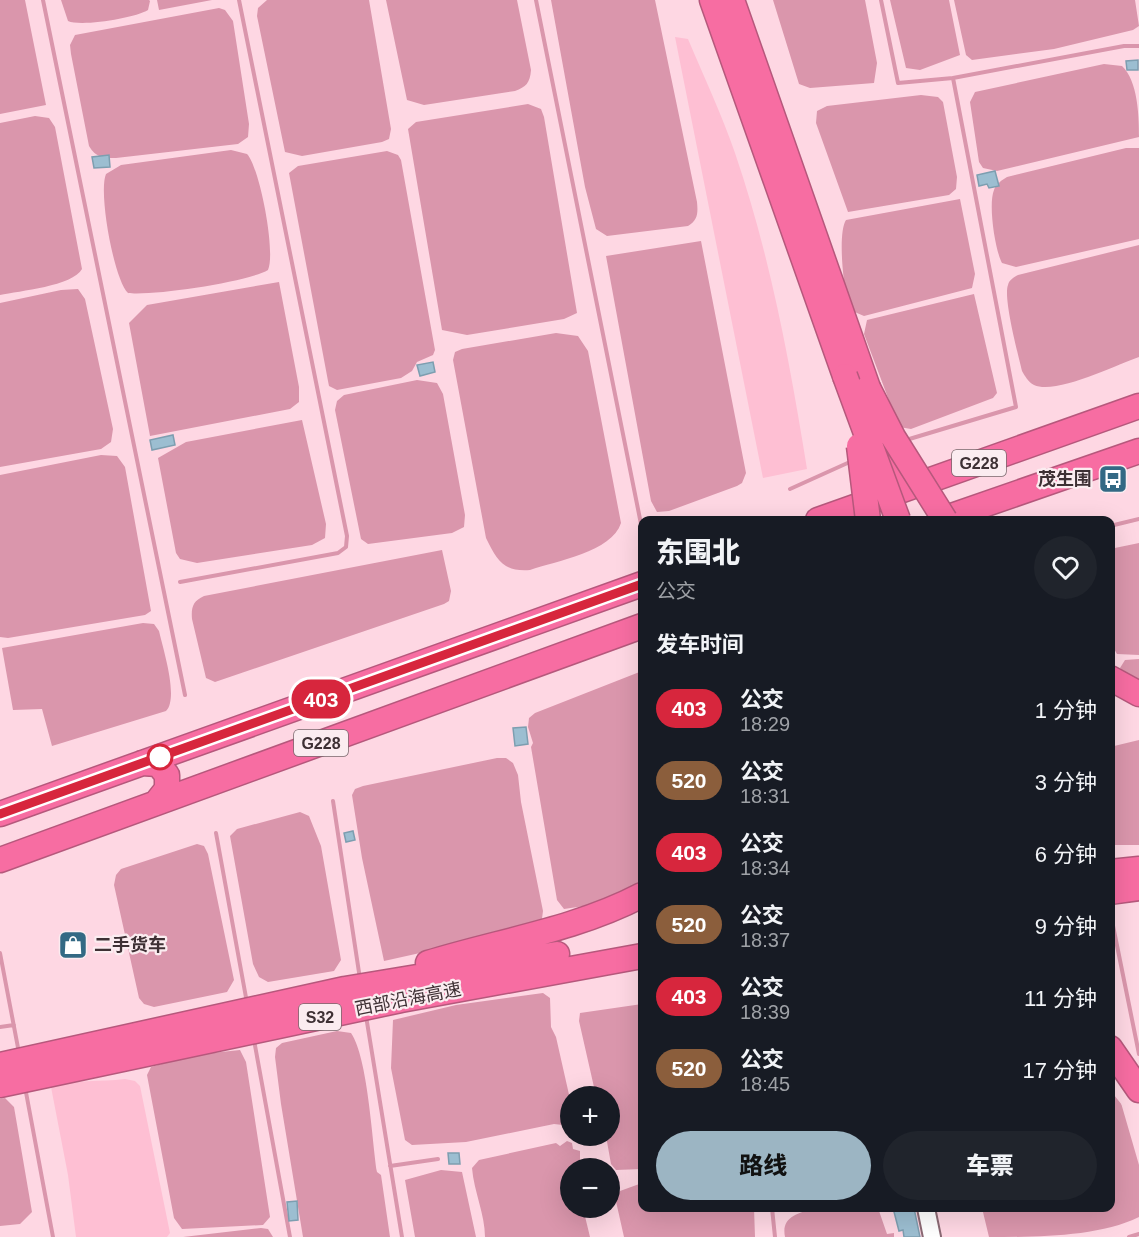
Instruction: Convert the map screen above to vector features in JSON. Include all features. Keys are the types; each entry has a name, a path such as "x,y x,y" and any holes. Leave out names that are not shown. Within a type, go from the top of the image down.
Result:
{"highway":[{"path":"712,0 868,388 914,516"},
{"path":"732,0 803,229 845,376 858,438 868,516"},
{"path":"845,376 897,516"},
{"path":"868,388 893,437 942,516"},
{"name":"G228","path":"829,516 1139,405"},
{"name":"G228","path":"952,516 1139,451"},
{"name":"G228","path":"0,814 638,585"},
{"name":"G228","path":"0,860 638,627"},
{"path":"1115,681 1139,694"},
{"path":"142,763 158,764 167,775 167,789 156,803"},
{"path":"1115,871 1139,869"},
{"path":"1115,890 1139,888"},
{"path":"345,989 469,950 558,928 612,911 638,897"},
{"path":"1115,903 1139,902"},
{"name":"西部沿海高速","path":"0,1065 345,989 638,941"},
{"name":"西部沿海高速","path":"0,1085 367,1007 638,957"},
{"path":"1115,1055 1139,1090"},
{"path":"1115,1082 1139,1109"}],"street":[{"path":"927,1212 932,1237"}],"shaded area":[{"path":"0,0 25,0 46,105 0,114"},
{"path":"61,0 150,1 148,10 132,16 108,21 75,23 68,21"},
{"path":"157,0 212,0 159,10"},
{"path":"267,0 369,0 391,129 389,139 302,156 285,152 257,16 258,8"},
{"path":"386,0 517,0 531,70 530,78 525,86 515,91 424,105 407,100"},
{"path":"551,0 655,0 697,202 697,216 688,226 607,236 596,229 585,187"},
{"path":"773,0 865,0 877,63 874,83 810,88 799,84"},
{"path":"890,0 949,0 960,55 920,70 906,68"},
{"path":"954,0 1135,0 1139,26 1133,30 1054,49 972,60 966,55"},
{"path":"219,8 225,10 233,21 249,124 248,137 238,144 116,158 94,153 89,146 71,54 70,45 75,35"},
{"path":"675,37 688,39 735,153 759,230 794,389 807,469 763,478"},
{"path":"1104,64 1122,66 1131,80 1139,119 1139,137 997,171 983,168 979,162 970,102 975,92"},
{"path":"921,95 938,97 943,102 957,177 956,189 949,195 848,212 816,123 817,111 827,106"},
{"path":"528,104 541,109 544,117 577,313 564,319 467,335 442,330 408,129 416,122"},
{"path":"35,116 49,118 55,127 82,269 77,275 57,284 0,295 0,123"},
{"path":"1126,148 1139,148 1139,239 1016,267 1002,263 992,216 992,197 999,182 1007,177"},
{"path":"231,150 247,154 257,176 270,247 268,270 241,279 200,287 128,293 118,271 109,235 104,198 106,174 121,165"},
{"path":"387,151 398,155 401,160 435,350 433,355 417,362 412,371 401,378 337,390 329,386 289,173 298,166"},
{"path":"960,199 975,274 972,288 864,316 850,310 842,250 843,227 846,220"},
{"path":"701,241 746,473 742,483 737,486 669,511 657,512 651,501 606,256"},
{"path":"1139,245 1139,357 1071,383 1044,387 1032,384 1022,371 1014,340 1007,292 1009,282 1018,275"},
{"path":"279,282 299,387 299,402 290,409 150,436 129,323 147,305"},
{"path":"78,289 85,299 113,429 111,442 101,449 0,467 0,303 61,290"},
{"path":"974,294 997,393 993,398 911,429 899,427 864,334 867,320"},
{"path":"556,333 578,336 588,351 621,523 616,533 607,541 582,554 530,570 513,569 502,563 486,538 453,360 455,352 462,349"},
{"path":"417,380 437,383 443,394 465,515 464,527 452,533 368,544 361,539 335,410 337,401 344,395"},
{"path":"302,420 326,524 325,538 312,545 197,563 180,559 176,553 158,458 186,442"},
{"path":"101,455 117,456 125,467 151,611 145,615 8,638 0,637 0,475"},
{"path":"1139,543 1139,655 1117,654 1115,651 1115,548"},
{"path":"442,550 451,591 449,601 444,604 215,682 206,678 192,619 194,605 200,598"},
{"path":"143,623 154,624 159,631 171,685 170,705 166,711 52,746 42,709 13,710 2,648"},
{"path":"1139,659 1139,682 1120,668 1125,660"},
{"path":"638,673 638,892 618,901 564,909 557,900 531,747 533,743 528,727 529,718 535,713"},
{"path":"1139,740 1139,845 1115,845 1115,746"},
{"path":"497,758 506,758 513,763 518,775 521,802 543,911 541,926 384,961 362,858 352,795 355,789"},
{"path":"300,812 309,816 321,846 341,960 334,971 268,982 259,977 253,964 230,836 237,829"},
{"path":"197,844 204,846 208,854 234,980 227,992 154,1007 144,1004 139,998 114,885 116,875 121,869"},
{"path":"543,993 550,998 551,1027 556,1037 567,1086 560,1086 560,1125 466,1142 412,1145 405,1140 391,1068 393,1020 456,1005"},
{"path":"638,1005 638,1169 620,1170 620,1158 610,1158 608,1146 620,1146 620,1086 594,1086 579,1021 580,1013"},
{"path":"337,1031 351,1033 362,1061 377,1172 381,1175 390,1237 303,1237 281,1104 276,1048 282,1043"},
{"path":"240,1050 246,1062 270,1217 263,1225 182,1229 174,1218 147,1075 151,1067 193,1055"},
{"path":"125,1079 135,1081 140,1086 170,1233 167,1237 76,1237 68,1175 51,1087 78,1082"},
{"path":"1115,1082 1139,1165 1139,1217 1105,1229 1067,1235 989,1237 983,1212 1115,1212"},
{"path":"5,1098 14,1107 32,1212 20,1224 0,1226 0,1099"},
{"path":"556,1143 560,1146 572,1146 573,1149 580,1151 580,1158 560,1158 560,1218 585,1218 590,1237 485,1237 472,1168 479,1160"},
{"path":"441,1170 462,1172 476,1237 415,1237 405,1180"},
{"path":"638,1184 638,1212 754,1212 755,1237 624,1237 620,1218 620,1191"},
{"path":"804,1212 879,1212 887,1234 894,1233 894,1237 785,1237 785,1225 796,1215"},
{"path":"268,1229 273,1237 183,1237"}],"pier":[{"path":"338,971 335,974 271,985 279,983"},
{"path":"1115,1071 1126,1110 1115,1096"}],"building":[{"path":"1138,60 1138,70 1127,70 1126,61"},
{"path":"109,155 110,167 94,168 92,157"},
{"path":"995,171 999,186 989,188 987,184 979,186 977,175"},
{"path":"433,362 435,372 420,376 417,365"},
{"path":"173,435 175,445 152,450 150,440"},
{"path":"526,727 528,744 515,746 513,728"},
{"path":"353,831 355,840 346,842 344,833"},
{"path":"448,1153 459,1153 460,1164 449,1164"},
{"path":"297,1201 298,1220 289,1221 287,1202"},
{"path":"894,1212 915,1212 920,1237 904,1237 903,1230 899,1231"}],"waterway":[{"path":"43,0 185,695"},
{"path":"180,582 338,553 346,547 347,536 239,0"},
{"path":"536,0 639,516"},
{"path":"881,0 898,83 953,78 1124,46 1139,46"},
{"path":"906,440 1016,407 953,78"},
{"path":"790,489 852,461"},
{"path":"1115,525 1139,519"},
{"path":"333,801 360,979"},
{"path":"216,833 247,1003"},
{"path":"1115,936 1139,1054"},
{"path":"0,953 19,1053"},
{"path":"366,1016 402,1237"},
{"path":"0,1027 14,1025"},
{"path":"254,1040 290,1237"},
{"path":"25,1087 53,1237"},
{"path":"390,1166 438,1159"},
{"path":"772,1212 775,1237"},
{"path":"1129,1237 1139,1234"}],"bus line":[{"name":"403","path":"0,814 638,585"}],"place":[{"name":"茂生围","path":"1113,479"},
{"name":"二手货车","path":"73,945"}]}
